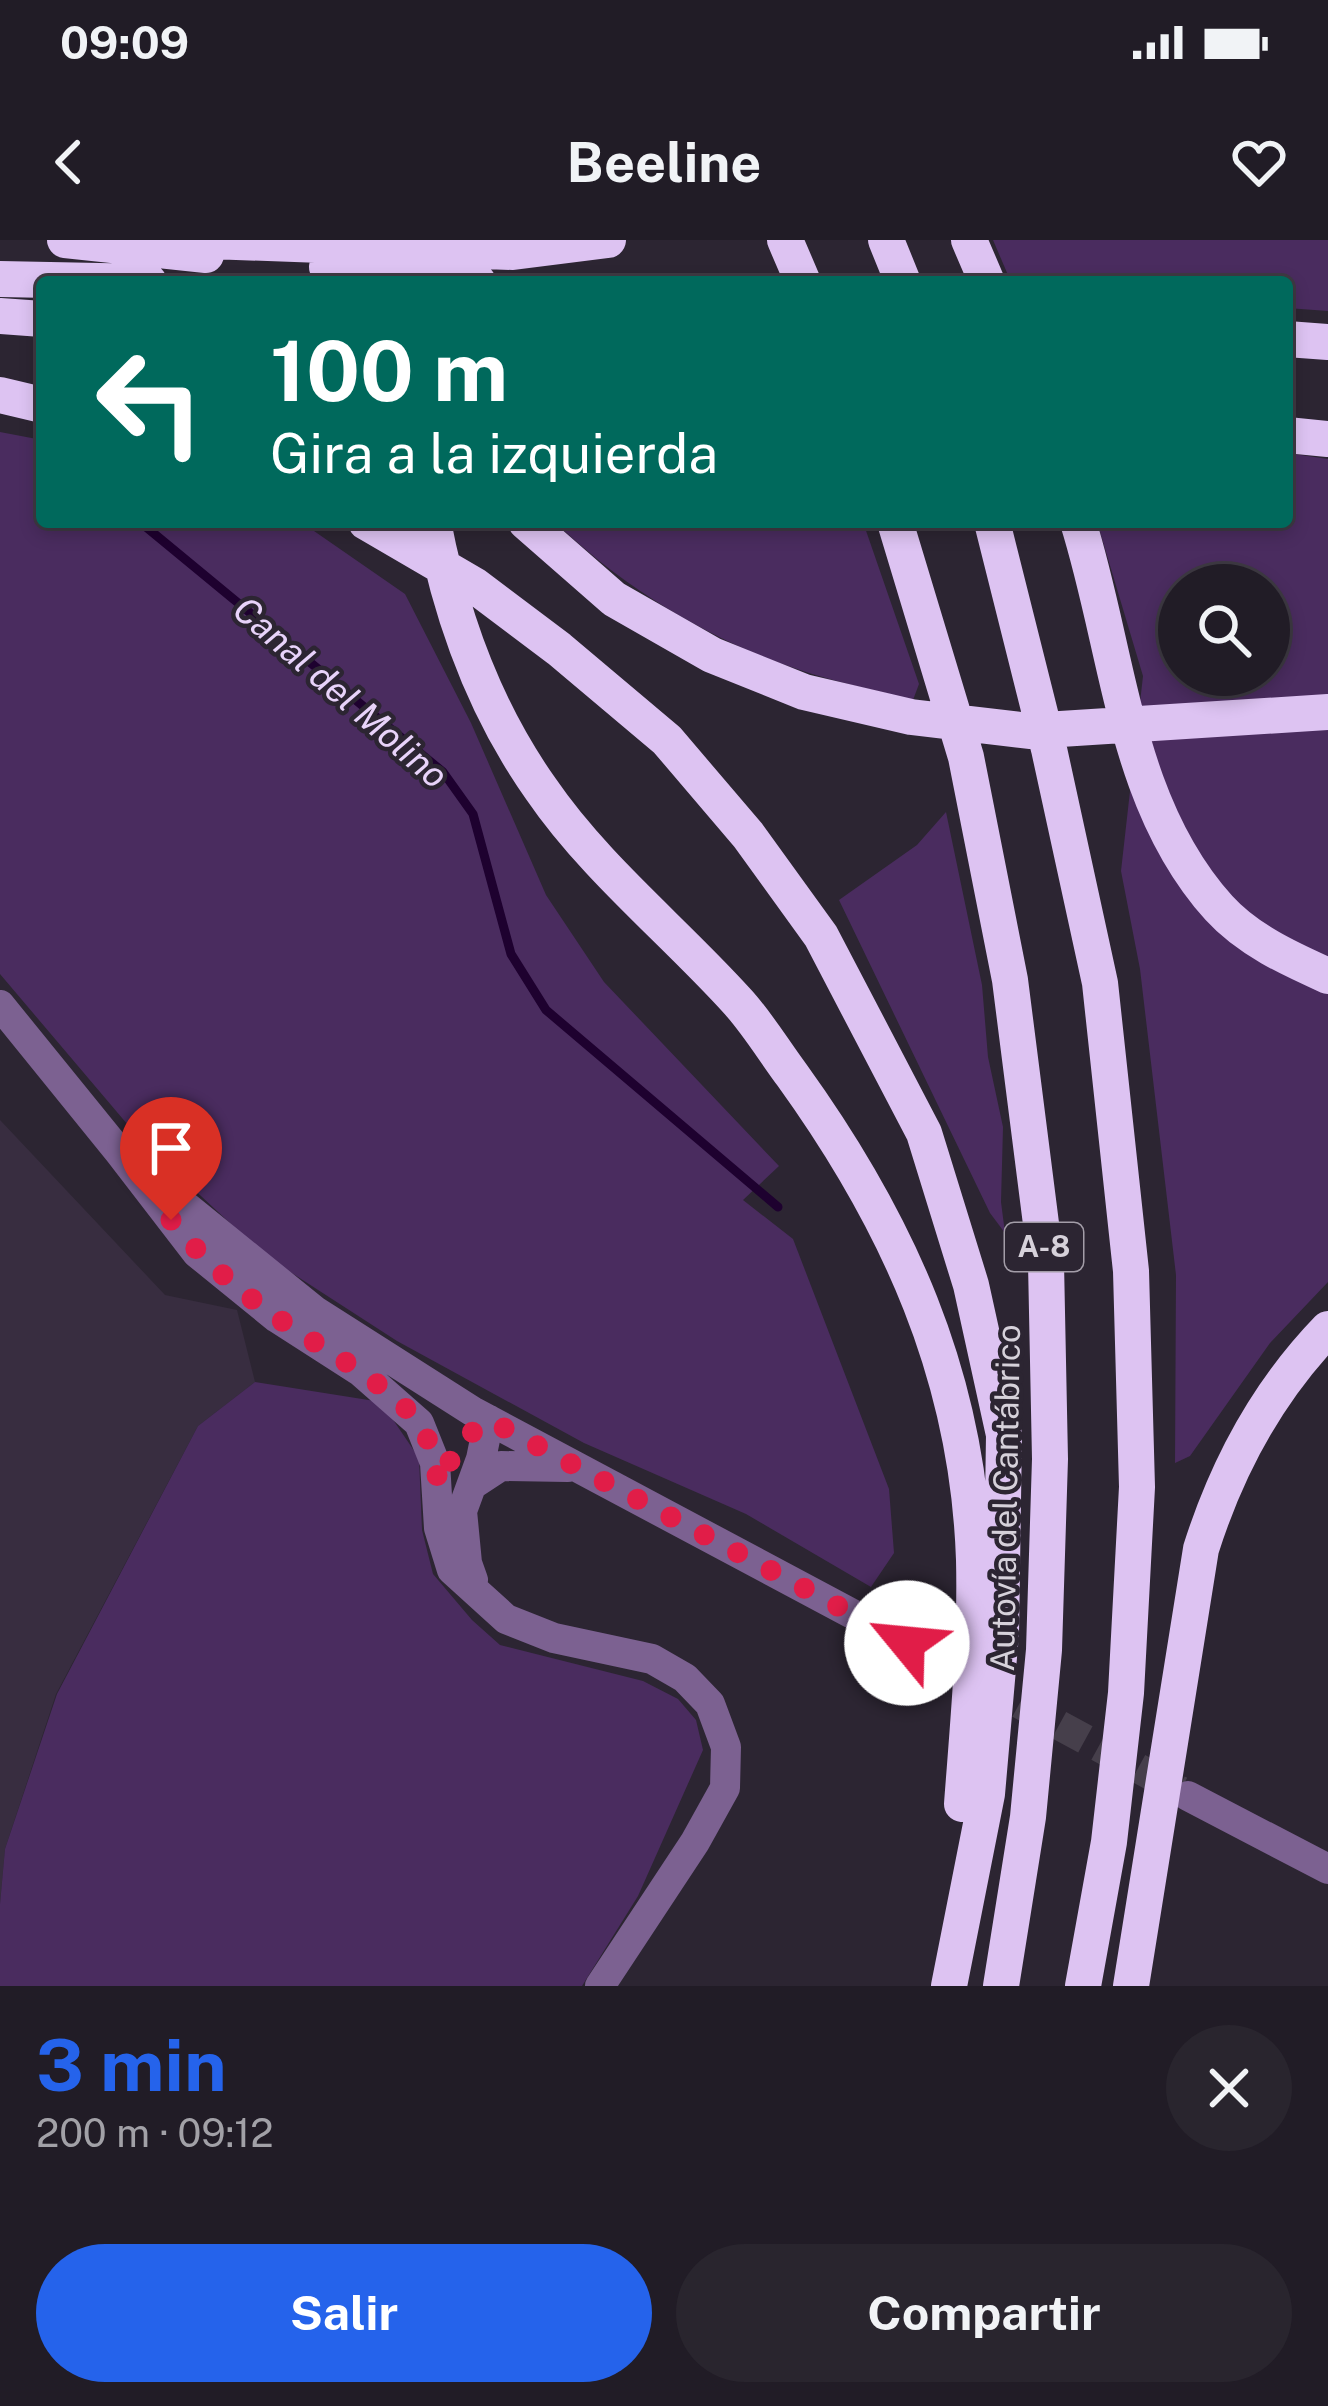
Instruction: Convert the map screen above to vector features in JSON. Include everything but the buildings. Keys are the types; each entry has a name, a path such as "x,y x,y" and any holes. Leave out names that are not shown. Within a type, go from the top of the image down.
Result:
{"highway":[{"path":"65,240 419,276"},
{"path":"183,240 513,252 608,240"},
{"path":"337,240 352,276"},
{"path":"438,276 448,240"},
{"path":"785,240 800,276"},
{"path":"886,240 901,276"},
{"path":"969,240 984,276"},
{"path":"0,316 36,319"},
{"path":"1293,339 1328,342"},
{"path":"0,395 36,403"},
{"path":"1293,412 1328,415"},
{"path":"1293,436 1328,439"},
{"path":"376,528 474,585 667,740 748,835 821,936 924,1133 970,1285 1004,1436 1001,1634 987,1794 950,1986"},
{"path":"436,528 465,644 501,723 541,791 741,1005 880,1210 928,1317 962,1447 974,1559 962,1806 932,1986"},
{"path":"533,528 614,599 712,655 826,697 910,717 1029,731 1328,712"},
{"name":"Autovía del Cantábrico","path":"897,528 966,757 1010,980 1046,1262 1050,1460 1044,1650 1028,1817 1001,1986"},
{"name":"A-8","path":"994,528 1049,749 1100,983 1131,1271 1137,1487 1126,1693 1109,1842 1083,1986"},
{"path":"1080,528 1142,775 1172,848 1221,911 1266,946 1328,976"},
{"path":"1131,1986 1201,1549 1216,1500 1264,1408 1328,1329"}],"street":[{"path":"0,1005 196,1253 277,1318 361,1372 419,1423 431,1448 439,1486 439,1528 452,1570 506,1619 554,1638 652,1659 685,1678 710,1704 726,1747 725,1788 695,1842 599,1986"},
{"path":"120,1153 315,1311 489,1420 948,1665"},
{"path":"476,1592 467,1563 462,1511 489,1420"},
{"path":"439,1486 458,1443 489,1420"},
{"path":"472,1485 501,1466 580,1468"},
{"path":"1188,1796 1328,1869"}],"shaded area":[{"path":"993,240 1328,240 1328,311 1293,308 1293,276 1008,276"},
{"path":"0,432 36,439 36,528 310,528 405,594 471,723 546,895 604,982 779,1166 743,1200 793,1239 889,1489 894,1553 871,1587 746,1514 584,1443 397,1341 264,1255 139,1138 0,974"},
{"path":"1293,454 1328,459 1328,1282 1270,1343 1190,1456 1175,1463 1176,1275 1140,969 1121,871 1143,676 1099,528 1293,528"},
{"path":"562,528 865,528 919,684 913,700 811,674 731,643 637,589"},
{"path":"946,812 982,985 988,1057 1003,1127 1005,1233 990,1213 839,900 917,845"},
{"path":"0,1120 165,1295 237,1310 255,1382 198,1426 56,1694 5,1849 0,1904"},
{"path":"255,1382 381,1402 419,1458 422,1530 433,1574 472,1620 500,1645 643,1681 678,1699 696,1720 703,1750 638,1896 582,1986 0,1986 5,1849 57,1694 198,1426"}],"waterway":[{"name":"Canal del Molino","path":"147,528 443,772 473,814 511,954 546,1010 778,1207"}],"tunnel":[{"path":"980,1682 1180,1791"}],"route":[{"path":"171,1220 196,1253 277,1318 361,1372 419,1423 431,1448 439,1486 458,1443 489,1420 907,1643"}]}
